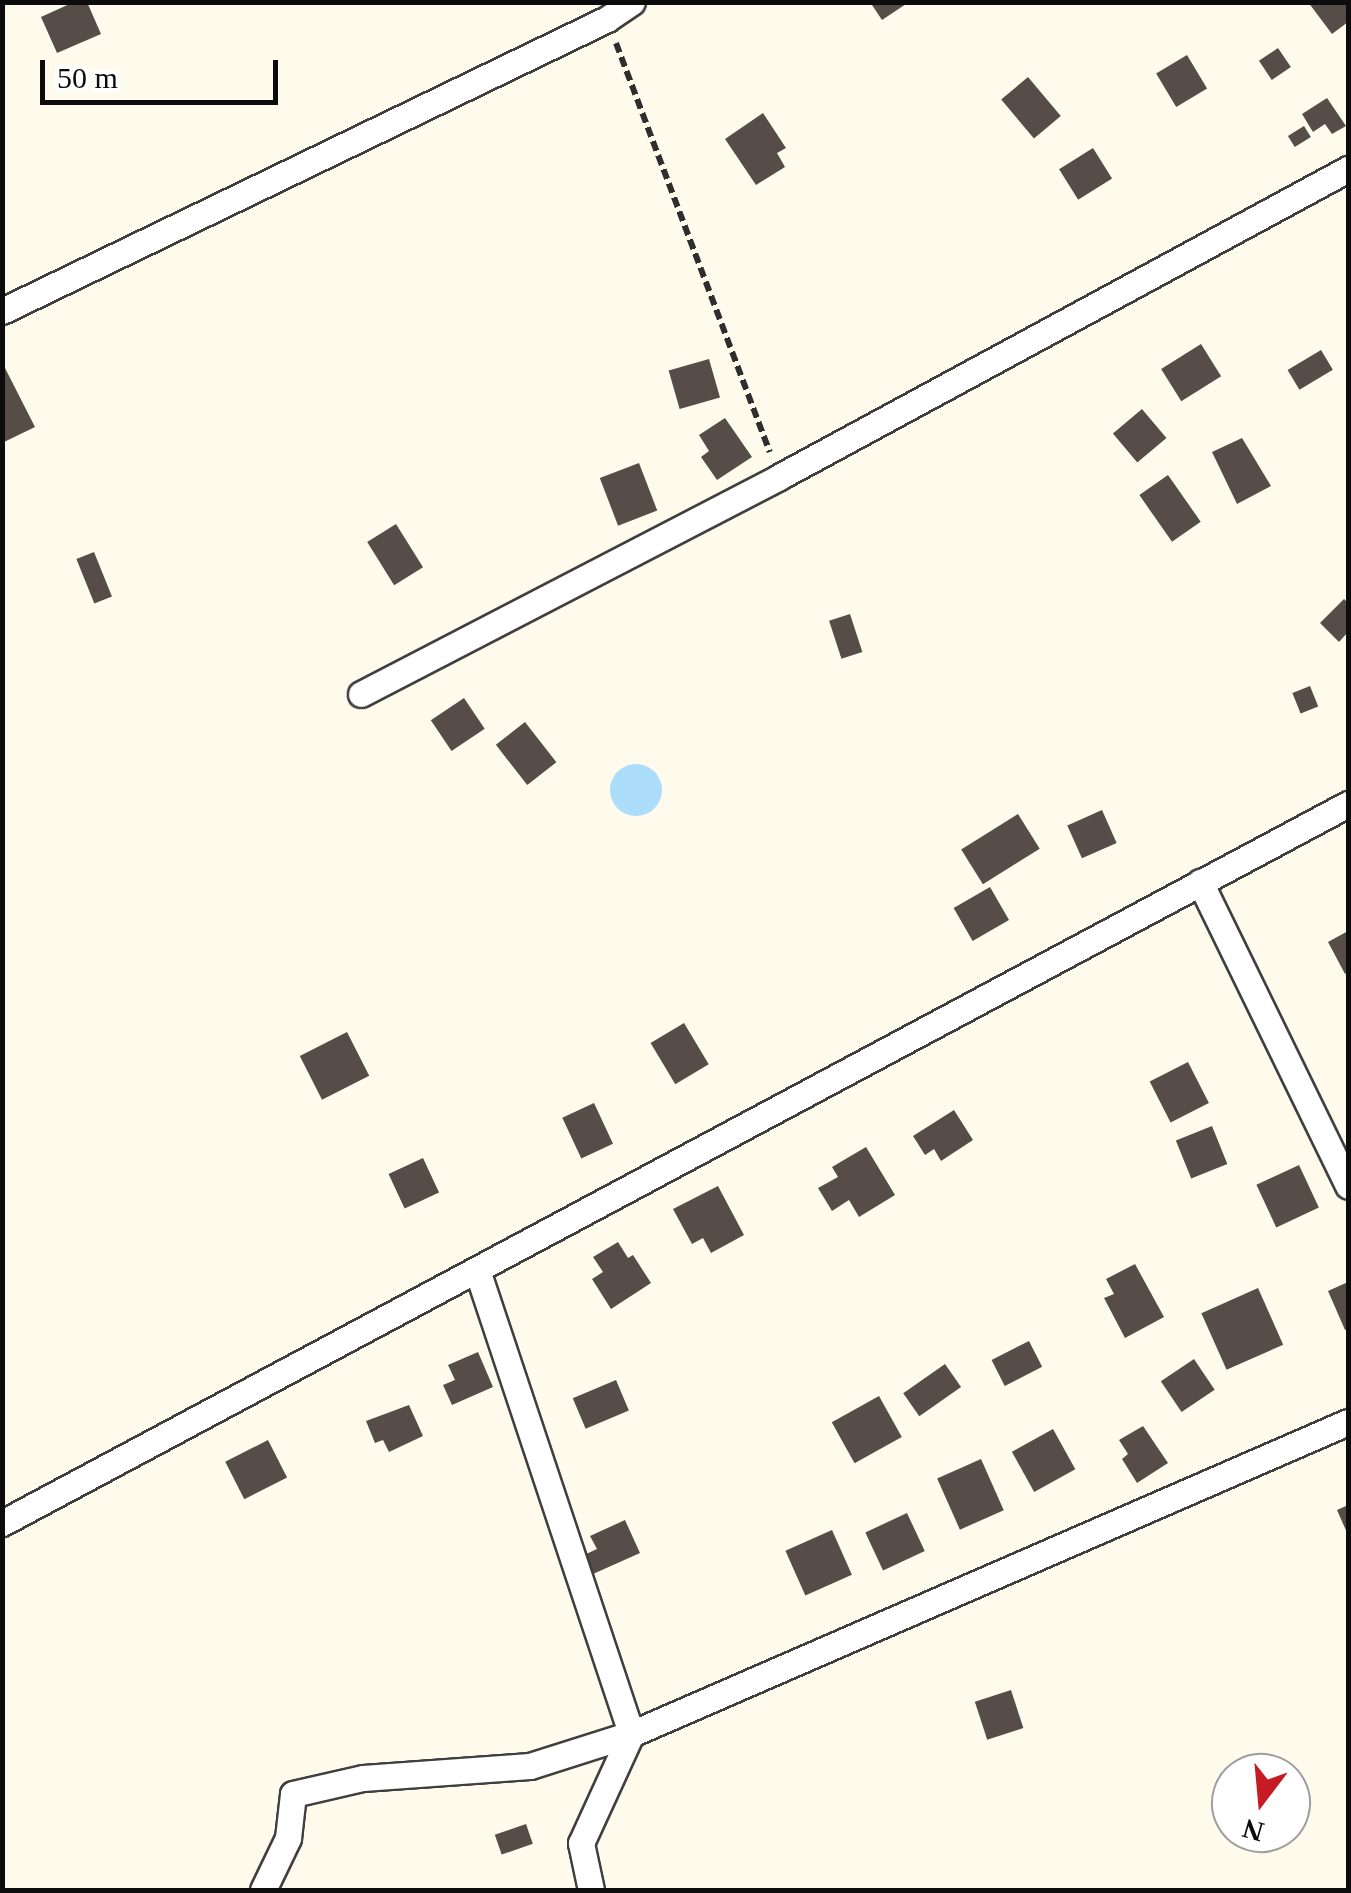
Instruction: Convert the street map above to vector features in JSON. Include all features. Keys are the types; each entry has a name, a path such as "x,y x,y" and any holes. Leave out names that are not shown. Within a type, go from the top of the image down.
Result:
{"street":[{"path":"2,311 607,19 632,2"},
{"path":"361,694 779,477 1348,169"},
{"path":"2,1524 478,1273 1348,804"},
{"path":"1200,882 1348,1186"},
{"path":"478,1273 630,1734 582,1843 591,1890"},
{"path":"263,1890 288,1838 293,1794 362,1778 530,1766 630,1734 1348,1422"}],"path":[{"path":"607,19 779,477"}],"water":[{"path":"636,764 654,772 662,790 654,808 636,816 618,808 610,790 618,772"}],"building":[{"path":"74,2 87,2 101,34 57,53 41,17"},
{"path":"870,2 909,2 882,20"},
{"path":"1308,2 1348,2 1348,22 1332,34"},
{"path":"1278,48 1291,67 1272,80 1259,61"},
{"path":"1187,55 1207,88 1176,107 1156,74"},
{"path":"1028,77 1061,116 1034,139 1001,99"},
{"path":"1327,98 1346,126 1332,134 1325,124 1313,132 1302,114"},
{"path":"763,113 786,148 777,153 785,167 756,185 725,139"},
{"path":"1304,126 1311,137 1295,147 1288,136"},
{"path":"1093,148 1112,179 1078,200 1059,169"},
{"path":"1201,344 1221,376 1181,401 1161,369"},
{"path":"1321,350 1333,370 1299,390 1288,370"},
{"path":"709,359 720,397 680,409 669,371"},
{"path":"5,368 35,427 2,443 2,369"},
{"path":"1142,409 1166,438 1137,463 1113,433"},
{"path":"725,418 752,457 717,480 701,457 709,451 699,435"},
{"path":"1242,438 1271,486 1237,504 1212,452"},
{"path":"639,463 657,511 618,526 600,478"},
{"path":"1168,475 1201,522 1172,542 1139,495"},
{"path":"396,524 423,567 394,585 367,542"},
{"path":"94,552 112,597 94,604 76,559"},
{"path":"1344,599 1348,603 1348,632 1339,642 1320,623"},
{"path":"850,614 862,652 841,659 829,621"},
{"path":"1310,686 1318,706 1301,714 1292,693"},
{"path":"464,698 485,729 452,751 431,720"},
{"path":"525,722 556,762 527,785 496,745"},
{"path":"1102,810 1117,843 1082,858 1067,825"},
{"path":"1018,814 1040,849 983,884 961,850"},
{"path":"990,887 1009,920 973,941 954,908"},
{"path":"1348,931 1348,972 1345,974 1328,942"},
{"path":"684,1023 709,1064 675,1084 651,1043"},
{"path":"347,1032 369,1076 322,1100 300,1056"},
{"path":"1188,1062 1209,1103 1171,1123 1150,1082"},
{"path":"594,1103 613,1144 581,1159 562,1118"},
{"path":"954,1110 973,1140 941,1161 934,1149 925,1155 913,1136"},
{"path":"1212,1126 1227,1164 1191,1179 1176,1141"},
{"path":"866,1147 895,1195 859,1217 849,1200 832,1211 818,1188 838,1177 832,1167"},
{"path":"423,1158 439,1192 405,1208 389,1174"},
{"path":"1299,1165 1319,1208 1276,1227 1256,1185"},
{"path":"718,1186 744,1235 711,1253 703,1238 692,1244 673,1209"},
{"path":"618,1242 628,1258 633,1255 651,1283 611,1309 592,1279 603,1272 593,1257"},
{"path":"1135,1264 1164,1317 1125,1338 1104,1298 1114,1294 1106,1279"},
{"path":"1348,1282 1348,1329 1345,1330 1328,1291"},
{"path":"1258,1288 1283,1345 1227,1370 1201,1313"},
{"path":"1029,1341 1042,1367 1005,1386 992,1360"},
{"path":"478,1352 493,1387 452,1405 443,1385 455,1380 448,1365"},
{"path":"1194,1359 1215,1390 1182,1412 1161,1381"},
{"path":"945,1364 961,1387 919,1416 903,1393"},
{"path":"616,1380 629,1410 586,1429 573,1398"},
{"path":"879,1396 902,1437 855,1463 832,1422"},
{"path":"409,1405 423,1436 389,1452 383,1440 375,1443 366,1421"},
{"path":"1143,1426 1168,1463 1137,1483 1122,1459 1128,1454 1119,1440"},
{"path":"1053,1429 1075,1469 1034,1492 1012,1452"},
{"path":"268,1440 287,1477 244,1499 225,1462"},
{"path":"981,1459 1004,1510 960,1530 937,1479"},
{"path":"1348,1505 1348,1535 1337,1510"},
{"path":"907,1513 925,1551 883,1571 865,1532"},
{"path":"625,1520 640,1553 593,1574 584,1555 597,1549 590,1536"},
{"path":"832,1530 852,1575 805,1596 785,1551"},
{"path":"1011,1690 1023,1728 987,1740 975,1702"},
{"path":"526,1824 533,1844 502,1855 495,1835"}]}
